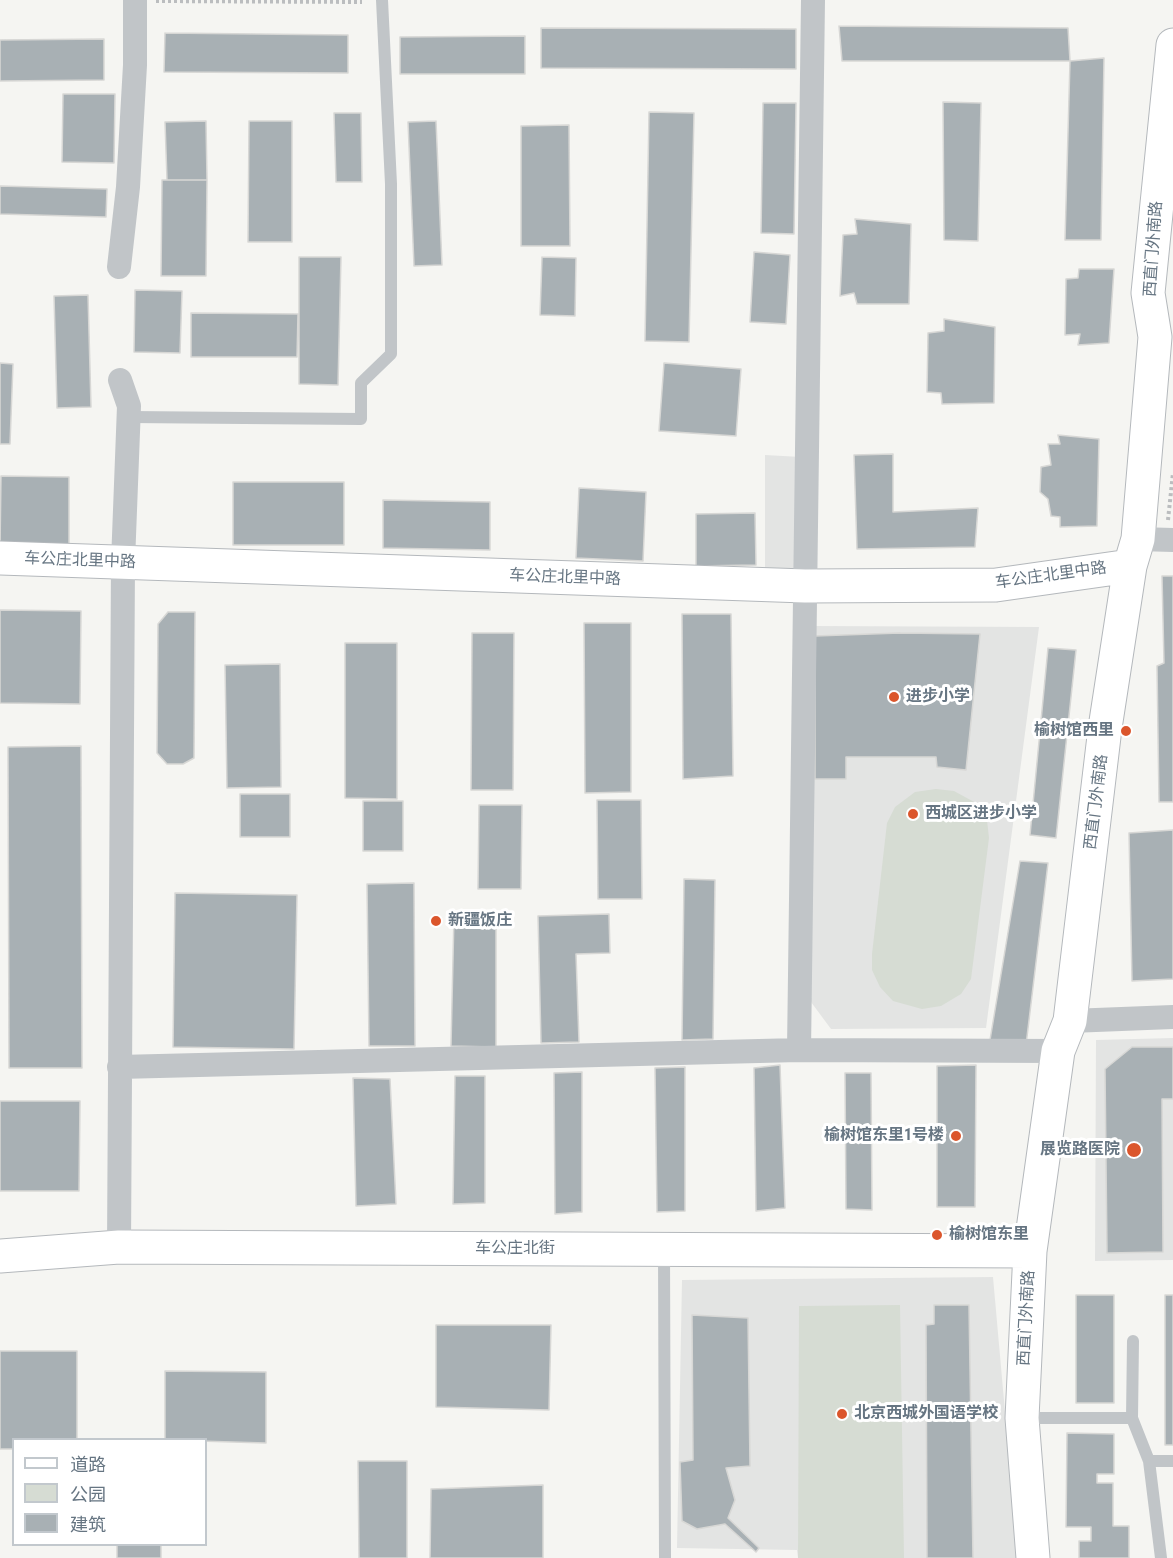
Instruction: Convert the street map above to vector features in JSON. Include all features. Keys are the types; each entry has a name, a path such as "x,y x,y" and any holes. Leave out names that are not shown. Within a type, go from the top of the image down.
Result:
{"street":[{"path":"799,1050 813,0"},
{"path":"118,267 128,187 135,65 145,1"},
{"name":"西直门外南路","path":"1033,1558 1022,1418 1030,1251 1058,1051 1070,1021 1105,728 1152,546 1164,337 1162,295 1173,45"},
{"name":"西直门外南路","path":"1162,295 1173,236"},
{"path":"118,1247 123,562 129,417 129,406 120,380"},
{"name":"车公庄北里中路","path":"0,558 805,586 996,585 1152,546"},
{"path":"1070,1021 1173,1017"},
{"path":"120,1067 799,1050 1058,1051"},
{"name":"车公庄北街","path":"0,1256 118,1247 1030,1251"}],"lane":[{"path":"129,417 361,419 361,382 391,354 391,184 382,0"},
{"path":"664,1250 665,1558"},
{"path":"1133,1341 1132,1418 1149,1461 1161,1558"},
{"path":"1022,1418 1132,1418"},
{"path":"1149,1461 1173,1461"}],"path":[{"path":"145,1 362,2"},
{"path":"1152,546 1173,473"}],"shaded area":[{"path":"765,455 801,457 798,571 765,572"},
{"name":"西城区进步小学","path":"813,626 1039,627 986,1028 831,1029 811,1002"},
{"name":"展览路医院","path":"1173,1038 1173,1260 1095,1261 1096,1040"},
{"name":"北京西城外国语学校","path":"993,1277 1018,1558 798,1558 797,1550 677,1548 682,1280"}],"green space":[{"path":"936,789 954,791 976,803 987,820 989,838 971,979 961,994 941,1006 922,1009 893,1001 880,987 872,970 872,954 887,823 895,807 915,792"},
{"path":"900,1305 904,1558 798,1558 799,1306"}],"building":[{"path":"839,26 1068,28 1070,61 842,61"},
{"path":"541,28 796,29 796,69 541,68"},
{"path":"165,33 348,35 348,73 164,72"},
{"path":"525,36 525,74 400,74 400,37"},
{"path":"104,39 104,80 0,81 0,40"},
{"path":"1104,58 1101,240 1065,240 1070,61"},
{"path":"63,94 115,94 114,163 62,162"},
{"path":"943,102 981,103 978,241 944,240"},
{"path":"763,103 796,103 794,234 761,233"},
{"path":"649,112 694,113 689,342 645,341"},
{"path":"334,113 361,113 362,182 336,182"},
{"path":"206,121 207,180 167,180 165,122"},
{"path":"249,121 292,121 292,242 248,242"},
{"path":"436,121 442,265 414,266 408,122"},
{"path":"569,125 570,246 521,246 521,126"},
{"path":"162,180 207,180 206,276 161,276"},
{"path":"0,186 107,189 106,217 0,214"},
{"path":"855,219 911,224 909,304 857,304 854,293 840,296 843,235 857,234"},
{"path":"754,252 790,255 786,324 750,322"},
{"path":"299,257 341,257 338,385 299,384"},
{"path":"542,257 576,258 575,316 540,315"},
{"path":"1079,269 1114,269 1109,343 1078,345 1080,334 1065,335 1066,279 1078,278"},
{"path":"135,290 182,291 180,353 134,352"},
{"path":"88,295 91,407 57,408 54,296"},
{"path":"191,313 298,314 297,357 191,357"},
{"path":"944,319 995,327 994,403 942,404 941,393 927,392 928,333 944,331"},
{"path":"0,363 13,364 10,444 0,444"},
{"path":"664,363 741,369 736,436 659,431"},
{"path":"1058,435 1099,439 1097,526 1060,527 1060,517 1051,516 1048,499 1040,492 1041,467 1051,465 1048,444 1060,444"},
{"path":"893,454 893,512 978,508 975,547 857,549 854,455"},
{"path":"1,476 69,477 69,549 0,548"},
{"path":"233,482 344,482 344,545 233,545"},
{"path":"579,488 646,492 643,561 576,558"},
{"path":"383,500 490,502 490,550 383,548"},
{"path":"755,513 756,565 696,566 696,514"},
{"path":"1162,576 1173,576 1173,802 1159,802 1157,666 1164,663"},
{"path":"0,610 81,611 80,704 0,703"},
{"path":"168,612 195,612 194,758 183,764 167,764 157,753 158,624"},
{"path":"682,614 731,614 733,776 683,779"},
{"path":"584,623 631,623 631,792 585,793"},
{"path":"472,633 514,633 513,790 471,790"},
{"name":"进步小学","path":"900,633 980,634 966,770 937,767 936,757 846,757 846,779 815,779 815,636"},
{"path":"345,643 397,643 397,799 345,798"},
{"path":"1048,648 1076,650 1056,838 1030,835"},
{"path":"280,664 281,787 227,788 225,665"},
{"path":"81,746 82,1068 9,1068 8,747"},
{"path":"240,794 290,794 290,837 240,837"},
{"path":"597,800 641,800 642,899 598,899"},
{"path":"363,801 403,801 403,851 363,851"},
{"path":"479,805 522,805 521,889 478,889"},
{"path":"1173,830 1173,979 1132,981 1129,833"},
{"path":"1020,861 1048,863 1026,1045 990,1040"},
{"path":"684,879 715,880 713,1039 682,1040"},
{"path":"414,883 415,1046 369,1046 367,884"},
{"path":"175,893 297,895 294,1049 173,1047"},
{"path":"609,914 610,953 576,954 579,1042 541,1043 538,916"},
{"path":"454,915 496,916 496,1047 451,1046"},
{"name":"展览路医院","path":"1132,1047 1173,1047 1173,1099 1162,1099 1163,1252 1107,1253 1105,1069"},
{"path":"780,1065 785,1208 756,1211 754,1068"},
{"name":"榆树馆东里1号楼","path":"976,1065 975,1207 937,1207 937,1066"},
{"path":"685,1067 685,1211 657,1212 655,1068"},
{"path":"582,1072 582,1212 555,1214 554,1073"},
{"path":"845,1073 871,1073 872,1210 846,1209"},
{"path":"455,1076 485,1076 485,1203 453,1204"},
{"path":"353,1078 390,1079 396,1204 356,1206"},
{"path":"0,1101 80,1101 79,1191 0,1191"},
{"path":"1076,1295 1114,1295 1114,1403 1076,1403"},
{"path":"1165,1295 1173,1295 1173,1445 1165,1445"},
{"path":"934,1305 969,1305 973,1558 927,1558 926,1325 934,1324"},
{"path":"692,1315 748,1318 750,1466 726,1468 735,1500 728,1518 759,1548 756,1552 725,1524 697,1529 682,1521 680,1462 693,1460"},
{"path":"436,1325 551,1325 549,1410 436,1407"},
{"path":"0,1351 77,1351 77,1438 12,1438 12,1449 0,1449"},
{"path":"165,1371 266,1372 266,1443 207,1441 207,1438 165,1438"},
{"path":"1067,1433 1114,1434 1114,1474 1097,1474 1097,1483 1113,1483 1113,1526 1129,1526 1129,1558 1079,1558 1079,1541 1091,1541 1091,1527 1066,1527"},
{"path":"358,1461 407,1461 407,1558 359,1558"},
{"path":"543,1485 543,1558 430,1558 431,1489"},
{"path":"117,1546 161,1546 161,1558 117,1558"}],"place":[{"name":"进步小学","path":"894,697"},
{"name":"榆树馆西里","path":"1126,731"},
{"name":"西城区进步小学","path":"913,814"},
{"name":"新疆饭庄","path":"436,921"},
{"name":"榆树馆东里1号楼","path":"956,1136"},
{"name":"展览路医院","path":"1134,1150"},
{"name":"榆树馆东里","path":"937,1235"},
{"name":"北京西城外国语学校","path":"842,1414"}]}
